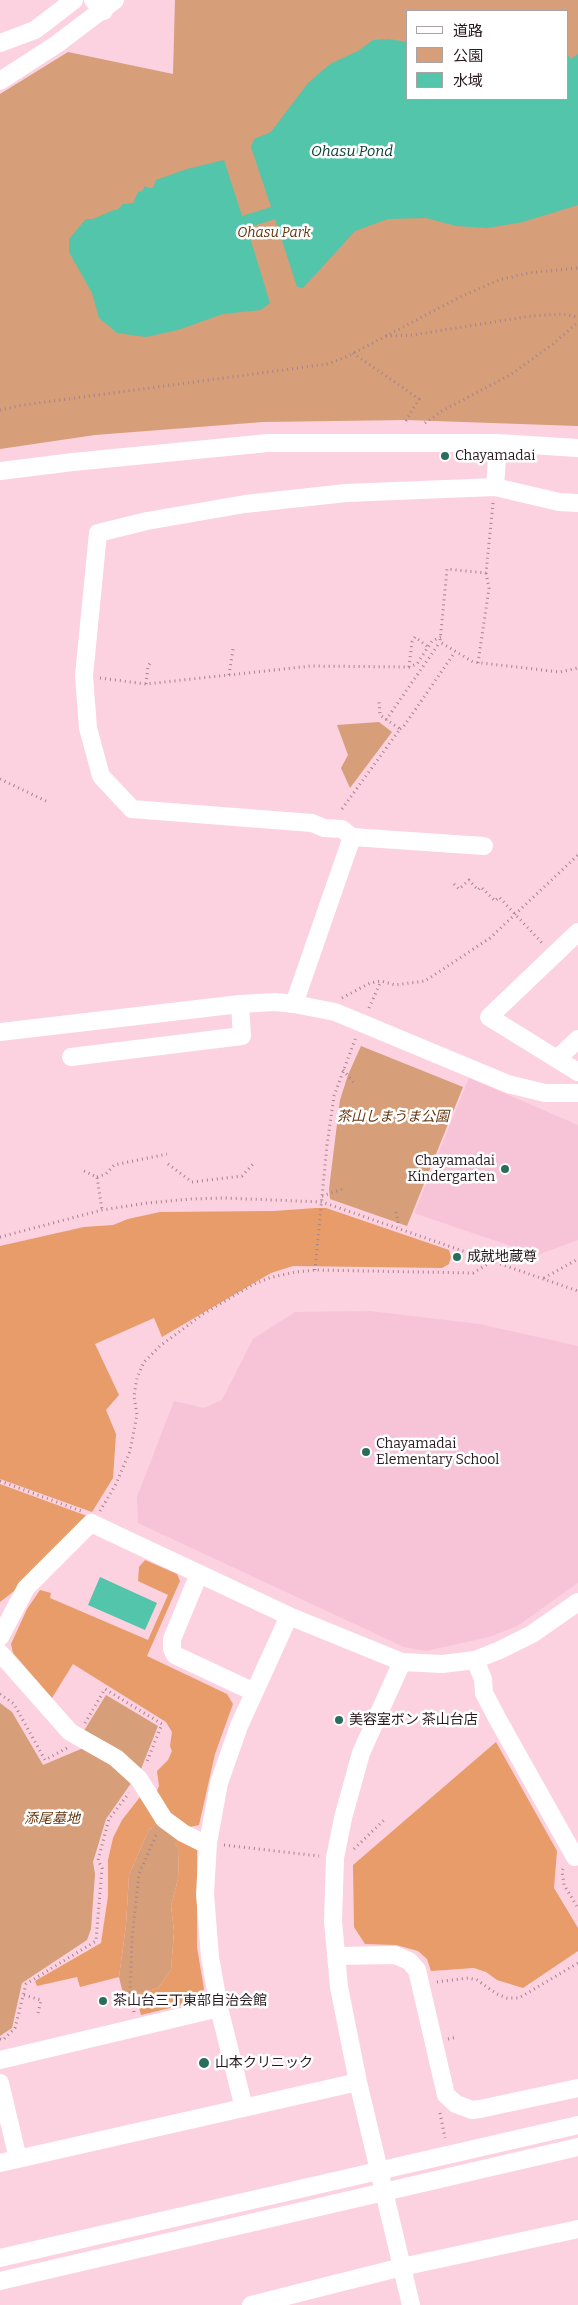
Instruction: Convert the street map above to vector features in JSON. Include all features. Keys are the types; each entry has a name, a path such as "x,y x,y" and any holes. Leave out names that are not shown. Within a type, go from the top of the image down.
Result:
{"street":[{"path":"0,43 35,30 74,0"},
{"path":"0,81 58,44 104,4"},
{"path":"495,487 498,443"},
{"path":"0,472 73,462 268,444 498,443 578,448"},
{"path":"484,846 352,837 342,829 324,828 312,823 132,809 101,776 88,728 84,676 98,533 147,521 245,504 346,493 495,487 560,502 578,503"},
{"path":"294,1004 352,837"},
{"path":"578,932 489,1017 578,1072"},
{"path":"0,1032 240,1004 274,1002 294,1004 335,1012 508,1084 545,1093 578,1094"},
{"path":"71,1057 242,1036 240,1004"},
{"path":"556,1059 578,1039"},
{"path":"0,1637 26,1588 93,1520 199,1574 289,1616 402,1662 442,1664 475,1660 532,1634 578,1602"},
{"path":"199,1574 172,1639 172,1649 175,1655 254,1692"},
{"path":"244,2108 219,2008 210,1957 206,1894 208,1843 219,1783 239,1726 289,1616"},
{"path":"0,1653 74,1734 116,1758 139,1779 164,1819 199,1841 208,1843"},
{"path":"475,1660 483,1679 484,1693 576,1856"},
{"path":"402,1662 361,1753 343,1818 336,1858 333,1921 339,1987 358,2082 411,2305"},
{"path":"336,1956 395,1955 409,1961 417,1970 446,2095 456,2104 472,2110 480,2109 578,2088"},
{"path":"0,2060 219,2008"},
{"path":"0,2163 358,2082"},
{"path":"0,2083 18,2158"},
{"path":"0,2258 578,2125"},
{"path":"0,2281 578,2147"},
{"path":"261,2304 402,2267 578,2229"}],"path":[{"path":"0,410 42,402 328,364 353,353 462,296 499,280 528,273 578,268"},
{"path":"384,336 413,335 531,316 563,314 578,317"},
{"path":"425,423 442,411 510,375 553,344 578,322"},
{"path":"353,353 419,399 404,424"},
{"path":"478,663 489,588 486,573 495,487"},
{"path":"386,720 440,642 447,569 486,573"},
{"path":"409,667 412,642 415,637 428,647"},
{"path":"84,676 146,684 312,666 409,667 417,664 432,640 441,637"},
{"path":"440,642 473,662 478,663 560,672 578,668"},
{"path":"229,675 233,649"},
{"path":"342,809 404,726 455,652"},
{"path":"146,684 148,666 151,662"},
{"path":"379,702 380,715 400,729"},
{"path":"0,779 46,801"},
{"path":"334,1002 370,983 381,981 395,985 425,981 490,938 578,854"},
{"path":"454,884 459,889 469,880 478,890 481,887 496,901 499,897 554,956"},
{"path":"377,990 381,981"},
{"path":"316,1270 322,1196 334,1096 353,1044"},
{"path":"343,1069 354,1083"},
{"path":"84,1171 97,1177 106,1174 114,1164 167,1154"},
{"path":"168,1164 192,1182 242,1176 253,1164"},
{"path":"97,1177 102,1210"},
{"path":"322,1196 343,1190"},
{"path":"0,1237 102,1210 191,1199 322,1202 399,1227 492,1262 578,1291"},
{"path":"396,1212 399,1227"},
{"path":"544,1278 578,1259"},
{"path":"0,1481 93,1520 116,1484 130,1451 137,1415 134,1396 144,1362 160,1346 203,1314 254,1284 272,1277 316,1270 474,1273 492,1262"},
{"path":"0,1694 14,1704 45,1760 71,1745 74,1734 105,1689 162,1724 139,1779 109,1819 98,1860 102,1868 96,1941 26,1984 15,2028 2,2040 0,2039"},
{"path":"138,2027 130,1994 132,1938 139,1874 164,1819"},
{"path":"208,1843 344,1858 384,1820"},
{"path":"576,1856 562,1871 564,1885 578,1908"},
{"path":"420,1984 468,1978 478,1980 497,1994 507,1998 519,1998 578,1963"},
{"path":"24,1995 41,2000 38,2013 41,2012"},
{"path":"441,2119 446,2142"}],"shaded area":[{"name":"Chayamadai Kindergarten","path":"469,1078 578,1125 578,1240 537,1255 414,1213"},
{"path":"326,1208 449,1250 451,1257 449,1264 442,1268 293,1266 271,1273 162,1337 154,1318 95,1344 119,1395 106,1410 116,1434 113,1478 92,1512 0,1479 0,1246 84,1227 113,1225 128,1219 160,1212 274,1211"},
{"name":"Chayamadai Elementary School","path":"370,1311 479,1324 578,1346 578,1583 517,1626 489,1637 426,1651 404,1647 138,1523 137,1497 174,1401 204,1408 222,1400 253,1339 295,1312"},
{"path":"0,1484 90,1517 22,1585 0,1602"},
{"path":"145,1560 177,1574 180,1581 147,1656 227,1694 233,1704 215,1754 199,1825 190,1827 183,1826 168,1811 156,1793 159,1786 157,1771 168,1760 172,1751 170,1746 172,1732 166,1722 73,1664 52,1698 13,1653 11,1644 27,1609 40,1590 51,1593 50,1598 148,1640 168,1595 138,1581 139,1567"},
{"path":"496,1742 557,1851 554,1888 578,1928 578,1951 523,1988 497,1980 486,1972 474,1968 431,1971 427,1959 418,1951 396,1945 365,1944 354,1927 353,1865"},
{"path":"140,1797 157,1822 153,1828 149,1829 129,1875 126,1925 119,1977 80,1987 77,1977 37,1986 35,1981 101,1943 108,1896 108,1860 113,1838 122,1820"},
{"path":"175,1838 197,1850 197,1947 204,1989 195,2002 141,2015 137,2000 138,1994 158,1988 171,1970 174,1931 171,1906 178,1879 179,1849 175,1843"}],"green space":[{"name":"Ohasu Park","path":"175,0 578,0 578,426 406,420 263,422 95,435 0,449 0,94 68,52 173,74"},
{"path":"379,722 392,732 350,788 341,768 348,755 337,725"},
{"name":"茶山しまうま公園","path":"361,1046 463,1087 407,1226 330,1199 329,1189 340,1100 348,1075"},
{"name":"添尾墓地","path":"106,1695 158,1726 141,1769 106,1819 93,1862 95,1874 91,1929 87,1940 22,1983 12,2028 0,2036 0,1703 12,1712 43,1765 88,1746 82,1734"},
{"path":"157,1822 175,1838 175,1843 179,1849 178,1879 171,1906 174,1931 171,1970 158,1988 124,1998 119,1977 126,1925 129,1875 149,1829 153,1828"}],"water":[{"name":"Ohasu Pond","path":"389,39 406,42 406,100 568,100 568,55 571,59 578,54 578,205 523,222 487,228 456,226 426,218 388,219 355,231 303,288 297,287 275,219 247,228 270,303 261,310 223,314 178,330 146,337 117,333 99,318 92,293 69,252 69,239 86,219 93,219 117,210 123,204 133,203 138,192 142,191 145,186 153,188 156,180 187,169 224,160 242,216 271,207 251,147 254,139 271,132 308,83 330,64 358,51 373,40"},
{"path":"100,1577 157,1603 145,1630 88,1605"}],"place":[{"name":"Chayamadai","path":"445,456"},
{"name":"Chayamadai Kindergarten","path":"505,1169"},
{"name":"成就地蔵尊","path":"457,1257"},
{"name":"Chayamadai Elementary School","path":"366,1452"},
{"name":"美容室ボン 茶山台店","path":"339,1720"},
{"name":"茶山台三丁東部自治会館","path":"103,2001"},
{"name":"山本クリニック","path":"204,2063"}]}
